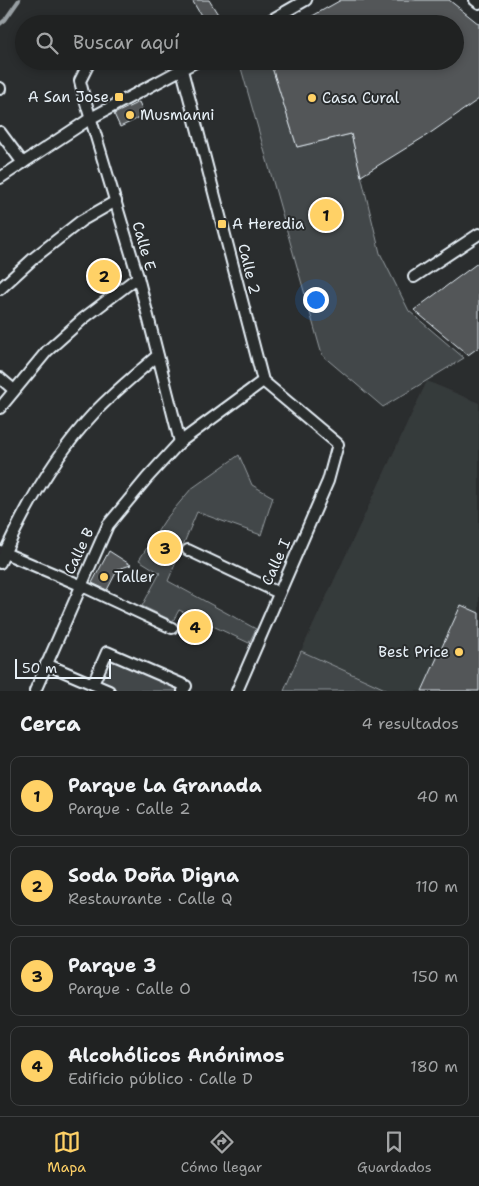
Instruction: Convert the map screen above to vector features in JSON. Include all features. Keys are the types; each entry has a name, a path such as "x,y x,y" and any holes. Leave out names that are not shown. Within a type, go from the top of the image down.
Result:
{"street":[{"path":"280,15 306,0"},
{"path":"475,0 479,3"},
{"name":"Calle E","path":"85,70 80,80 138,277 180,442"},
{"path":"0,178 91,118 182,70"},
{"name":"Calle 2","path":"182,70 263,381"},
{"path":"0,132 23,163"},
{"path":"0,289 35,257 81,221 116,201"},
{"path":"414,277 479,234"},
{"path":"0,408 47,351 84,318 138,277"},
{"path":"157,356 95,412 68,446 36,490 1,556 80,585 172,628"},
{"path":"0,378 14,390"},
{"name":"Calle B","path":"35,691 108,525 180,442 263,381"},
{"name":"Calle I","path":"237,691 328,481 338,444 263,381"},
{"path":"188,550 279,593"},
{"path":"93,684 107,652 186,686 183,691"},
{"path":"46,664 109,691"}],"shaded area":[{"path":"242,70 273,70 297,147 351,134 380,253 409,311 464,358 383,407 322,355"},
{"path":"427,381 479,403 479,691 384,691 385,689 301,651"},
{"path":"239,455 252,485 273,497 261,535 197,512 168,581 256,629 249,643 179,610 173,621 142,606 160,573 139,560 165,520 191,489"},
{"path":"301,651 385,689 384,691 284,691"},
{"path":"108,655 180,689 179,691 110,691 93,684"}],"building":[{"path":"192,0 209,0 218,15 201,15"},
{"path":"341,0 449,0 479,24 479,99 429,134 361,176 351,134 297,147 273,70 464,70 464,15 314,15"},
{"name":"Musmanni","path":"139,102 145,115 120,127 114,114"},
{"path":"100,261 117,284 107,291 90,268"},
{"path":"479,262 479,347 468,355 414,310"},
{"name":"Taller","path":"109,551 131,565 118,569 107,590 92,583"},
{"name":"Best Price","path":"461,605 479,613 479,691 422,691"}],"waterway":[{"path":"0,24 19,0"}],"place":[{"name":"A San Jose","path":"119,97"},
{"name":"Casa Cural","path":"312,98"},
{"name":"Musmanni","path":"130,115"},
{"name":"Parque La Granada","path":"326,215"},
{"name":"A Heredia","path":"222,224"},
{"name":"Soda Doña Digna","path":"104,276"},
{"name":"Parque 3","path":"165,548"},
{"name":"Taller","path":"104,577"},
{"name":"Alcohólicos Anónimos","path":"195,627"},
{"name":"Best Price","path":"459,652"}]}
